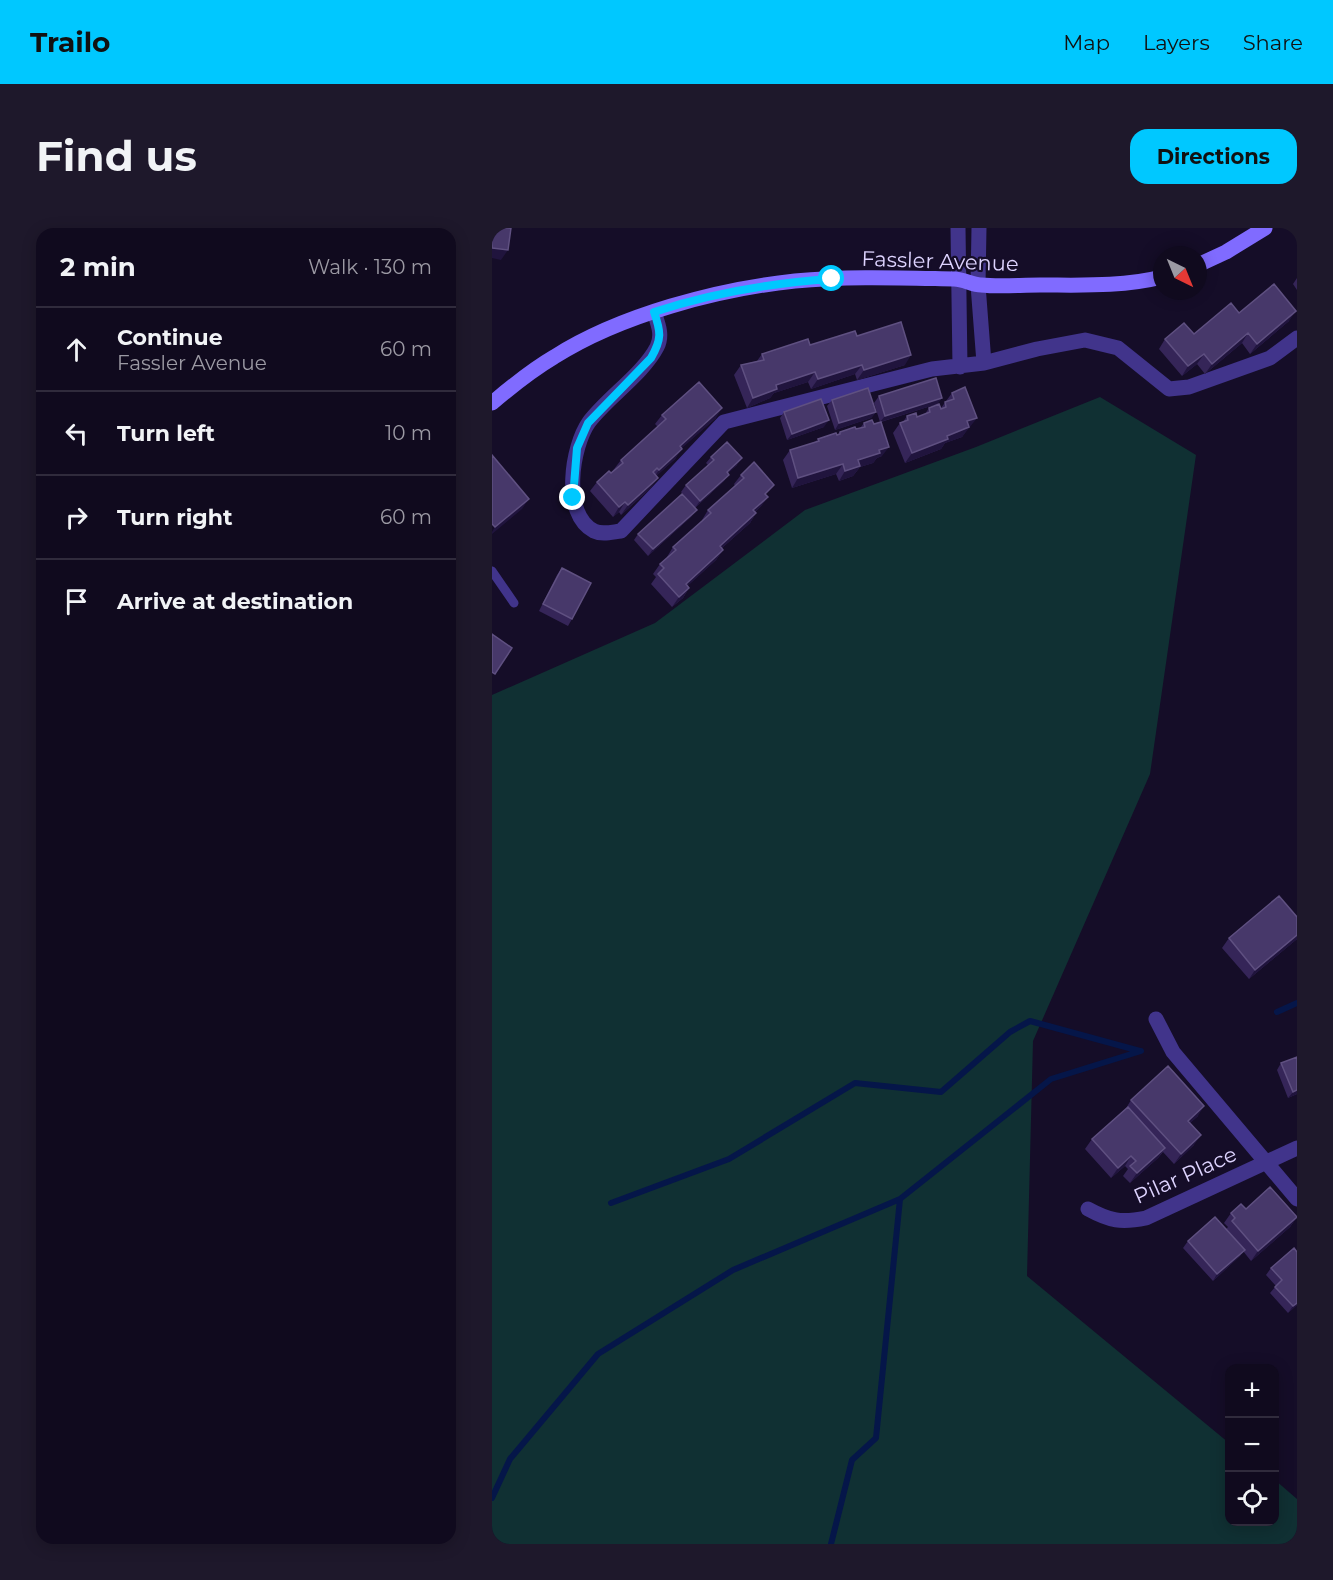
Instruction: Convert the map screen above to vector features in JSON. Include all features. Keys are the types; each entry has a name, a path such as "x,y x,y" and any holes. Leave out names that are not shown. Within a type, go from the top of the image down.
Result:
{"street":[{"path":"958,228 960,367"},
{"path":"979,228 978,285 984,363"},
{"path":"1207,261 1265,228"},
{"name":"Fassler Avenue","path":"492,403 518,381 556,355 595,336 654,312 717,294 795,281 832,279 958,279 978,285 1114,285 1153,278"},
{"path":"654,312 660,329 658,345 651,358 588,423 577,448 573,498 579,516 593,530 605,533 621,531 724,422 932,369 984,363 1037,349 1085,340 1118,348 1169,388 1189,387 1270,358 1297,338"},
{"path":"1156,1019 1173,1052 1297,1199"},
{"name":"Pilar Place","path":"1088,1209 1116,1221 1146,1218 1297,1148"}],"lane":[{"path":"492,571 514,603"}],"green space":[{"path":"1100,397 1196,455 1150,774 1033,1041 1027,1276 1225,1440 1225,1526 1279,1526 1279,1483 1297,1499 1297,1544 492,1544 492,695 655,623 805,510 976,447"}],"building":[{"path":"492,228 511,228 508,250 492,248"},
{"path":"1274,284 1296,311 1257,344 1248,333 1212,364 1204,354 1188,366 1165,339 1184,323 1194,334 1231,303 1239,313"},
{"path":"901,322 911,355 864,370 862,365 818,379 815,372 776,385 777,389 753,398 741,365 764,360 762,354 808,339 810,345 855,331 857,336"},
{"path":"936,378 942,398 885,416 879,396"},
{"path":"699,382 722,408 680,446 682,449 659,470 657,468 653,472 658,478 628,505 625,502 619,507 597,482 609,471 611,473 623,463 621,460 666,419 662,415"},
{"path":"965,387 977,418 967,421 969,427 947,436 948,439 912,453 900,423 908,420 907,416 916,413 917,417 930,412 929,408 939,404 941,409 946,407 945,402 954,399 952,393"},
{"path":"868,388 876,412 839,423 832,400"},
{"path":"821,399 829,420 792,434 784,412"},
{"path":"872,420 874,424 881,422 889,447 879,450 880,453 858,460 860,466 845,471 843,464 798,478 790,450 855,427 856,429 865,427 864,423"},
{"path":"727,442 742,458 727,472 729,475 700,501 686,485 714,460 711,457"},
{"path":"492,455 529,499 495,527 492,524"},
{"path":"754,462 774,485 765,494 768,497 753,510 756,513 720,546 723,550 686,584 689,588 679,597 658,574 664,568 660,564 676,550 673,547 711,513 708,510 744,478 741,475"},
{"path":"682,494 697,510 653,549 638,534"},
{"path":"562,568 591,583 572,619 543,604"},
{"path":"492,634 512,648 495,674 492,672"},
{"path":"1279,896 1297,917 1297,935 1255,970 1229,938"},
{"path":"1297,1057 1297,1090 1293,1092 1281,1063"},
{"path":"1168,1066 1204,1106 1188,1121 1201,1135 1181,1154 1131,1100"},
{"path":"1128,1107 1165,1148 1137,1173 1130,1166 1136,1161 1131,1156 1118,1168 1092,1139"},
{"path":"1270,1187 1297,1217 1258,1251 1232,1221 1235,1218 1231,1213 1241,1204 1246,1209"},
{"path":"1215,1217 1245,1250 1217,1274 1188,1241"},
{"path":"1294,1248 1297,1252 1297,1303 1293,1306 1275,1287 1282,1280 1271,1268"}],"waterway":[{"path":"1277,1012 1297,1003"},
{"path":"611,1203 729,1159 855,1083 941,1092 1010,1032 1030,1021 1140,1051"},
{"path":"492,1498 510,1459 598,1354 733,1270 900,1199 1051,1079 1141,1051"},
{"path":"831,1544 852,1460 876,1438 900,1199"}],"route":[{"path":"573,498 577,448 588,423 651,358 658,345 660,329 654,312 717,294 758,286 832,279"}]}
